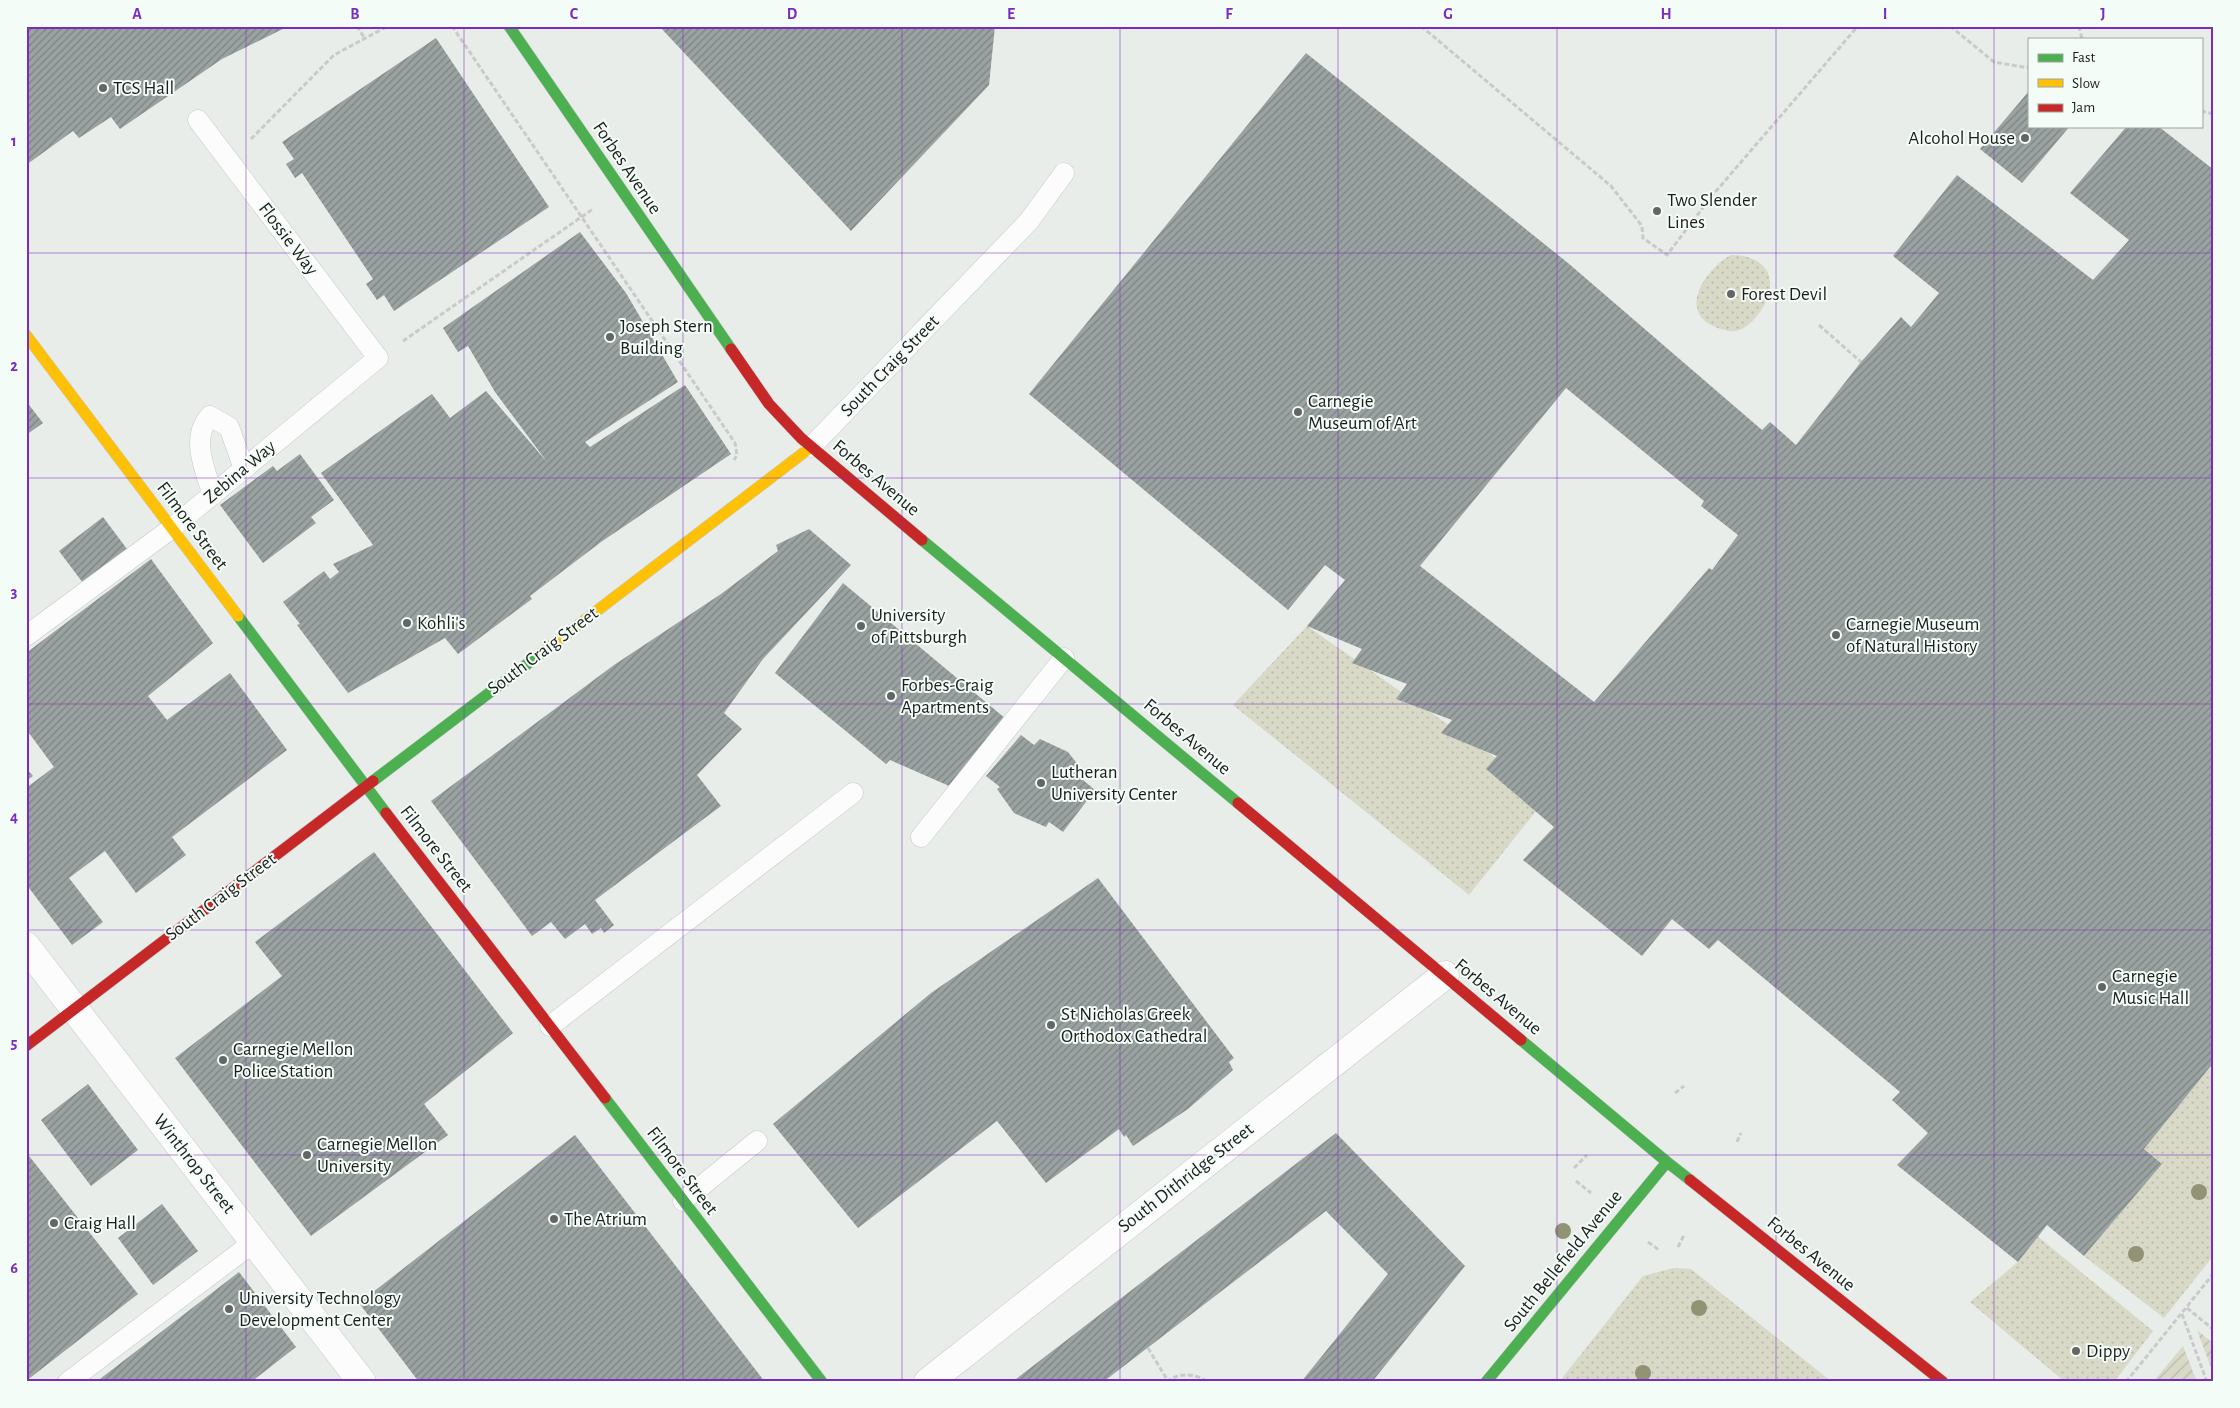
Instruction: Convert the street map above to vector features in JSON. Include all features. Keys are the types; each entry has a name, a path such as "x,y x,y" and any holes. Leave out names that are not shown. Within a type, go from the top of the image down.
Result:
{"main road":[{"name":"Forbes Avenue","path":"509,26 769,404 811,447 1667,1162 1943,1382"},
{"name":"Filmore Street","path":"26,335 366,787 822,1382"},
{"name":"South Craig Street","path":"26,1046 811,447"},
{"name":"South Bellefield Avenue","path":"1486,1382 1667,1162"}],"street":[{"name":"Winthrop Street","path":"26,946 362,1382"},
{"name":"South Dithridge Street","path":"928,1382 1445,975"}],"lane":[{"name":"Flossie Way","path":"198,120 378,358"},
{"name":"South Craig Street","path":"811,447 1028,221 1064,173"},
{"name":"Zebina Way","path":"26,636 172,528 378,358"},
{"path":"213,495 199,450 202,424 210,416 228,427 244,469"},
{"path":"921,836 1064,658"},
{"path":"550,1026 853,793"},
{"path":"683,1201 757,1141"},
{"path":"68,1382 254,1242"}],"path":[{"path":"358,26 365,39"},
{"path":"229,160 334,56 388,26"},
{"path":"452,26 735,443 736,455 731,465"},
{"path":"1421,26 1612,186 1642,226 1643,238 1666,255 1711,197 1858,26"},
{"path":"1950,26 1994,62 2028,68"},
{"path":"378,358 621,189"},
{"path":"1820,325 1861,362"},
{"path":"1675,1093 1684,1086"},
{"path":"1737,1142 1742,1133"},
{"path":"1574,1168 1587,1156"},
{"path":"1576,1181 1591,1193"},
{"path":"1678,1247 1684,1235"},
{"path":"1648,1242 1659,1250"},
{"path":"2126,1382 2214,1273"},
{"path":"2187,1308 2214,1330"},
{"path":"2182,1314 2207,1382"},
{"path":"1148,1348 1168,1381 1180,1375 1191,1374 1207,1382"}],"green space":[{"path":"1731,255 1745,256 1756,260 1764,266 1770,284 1769,294 1757,316 1745,327 1732,331 1713,326 1702,319 1697,309 1697,299 1706,278 1713,269"},
{"path":"1307,626 1549,795 1469,895 1233,705"},
{"path":"2214,1062 2214,1255 2164,1318 2084,1256 2162,1164 2144,1149"},
{"path":"2036,1235 2153,1331 2114,1382 2065,1382 1970,1302 2018,1262"},
{"path":"1673,1268 1691,1269 1832,1382 1559,1382 1643,1276"},
{"path":"2197,1330 2214,1344 2214,1376"},
{"path":"2183,1346 2197,1382 2153,1382"}],"building":[{"name":"TCS Hall","path":"26,26 289,26 222,59 120,129 111,117 79,138 73,131 26,165"},
{"path":"659,26 995,26 989,85 851,231"},
{"path":"436,38 549,207 394,311 384,295 377,300 366,284 373,279 302,173 295,178 286,164 294,159 282,142"},
{"path":"1306,53 1568,263 1762,430 1770,422 1796,445 1861,362 1901,317 1911,327 1939,293 1893,256 1957,175 2093,280 2129,240 2070,193 2125,128 2161,128 2214,170 2214,1062 2144,1149 2162,1164 2084,1256 2047,1225 2018,1262 1897,1165 1928,1133 1892,1100 1900,1092 1718,940 1709,949 1672,919 1642,956 1523,860 1554,827 1486,769 1497,756 1441,733 1452,720 1396,699 1407,684 1352,663 1362,649 1307,626 1345,580 1325,565 1288,610 1029,394","holes":["1566,388 1704,501 1701,506 1738,535 1712,570 1709,568 1594,702 1420,566"]},
{"name":"Alcohol House","path":"2028,92 2028,128 2068,128 2022,183 1980,149"},
{"path":"580,232 626,293 678,382 585,442 590,447 685,385 731,454 601,542 530,596 532,599 458,654 445,638 348,693 297,625 300,624 283,602 324,571 330,579 339,572 333,564 373,545 321,473 432,394 450,418 486,391 547,462 495,392 468,346 458,352 443,328"},
{"path":"26,401 43,423 26,435"},
{"path":"300,454 334,500 311,517 316,523 263,563 220,505 273,466 277,471"},
{"path":"103,517 127,549 83,583 59,551"},
{"path":"809,529 851,565 763,659 724,713 742,729 697,775 721,806 595,900 614,925 604,933 601,928 592,934 585,924 565,939 551,922 532,936 431,801 614,665 721,594 778,551 776,545"},
{"path":"151,559 213,643 148,696 167,720 230,673 287,750 172,837 186,855 136,893 105,851 69,878 103,922 72,945 26,884 26,788 54,767 26,729 26,653"},
{"name":"University of Pittsburgh","path":"843,583 1006,719 956,789 890,760 886,764 775,673"},
{"name":"Lutheran University Center","path":"1021,735 1034,745 1040,739 1068,752 1086,775 1083,780 1095,790 1063,832 1049,822 1046,827 1014,813 997,789 1000,787 986,776"},
{"path":"26,768 33,776 26,781"},
{"path":"374,852 513,1033 424,1104 448,1135 311,1236 175,1058 282,976 255,942"},
{"name":"St Nicholas Greek Orthodox Cathedral","path":"1098,878 1234,1058 1229,1062 1233,1070 1188,1109 1133,1146 1126,1135 1124,1137 1119,1129 1046,1183 997,1121 858,1228 773,1124 931,993"},
{"path":"88,1084 138,1150 91,1186 41,1120"},
{"path":"1336,1133 1465,1266 1372,1382 1301,1382 1388,1274 1326,1211 1103,1382 1012,1382"},
{"name":"The Atrium","path":"575,1135 765,1382 419,1382 359,1303"},
{"name":"Craig Hall","path":"26,1152 138,1294 26,1381"},
{"path":"162,1204 198,1251 153,1285 118,1238"},
{"name":"University Technology Development Center","path":"239,1272 296,1347 251,1382 96,1382"}],"traffic: fast":[{"path":"509,26 731,349"},
{"path":"922,540 1238,803"},
{"path":"238,616 386,813"},
{"path":"373,781 543,652"},
{"path":"1521,1040 1667,1162"},
{"path":"605,1098 822,1382"},
{"path":"1486,1382 1667,1162 1690,1180"}],"traffic: slow":[{"path":"26,335 238,616"},
{"path":"543,652 811,447"}],"traffic: jam":[{"path":"731,349 769,404 801,438 922,540"},
{"path":"26,1046 373,781"},
{"path":"1238,803 1521,1040"},
{"path":"386,813 605,1098"},
{"path":"1690,1180 1943,1382"}],"place":[{"name":"TCS Hall","path":"103,88"},
{"name":"Alcohol House","path":"2025,138"},
{"name":"Two Slender Lines","path":"1657,211"},
{"name":"Forest Devil","path":"1731,294"},
{"name":"Joseph Stern Building","path":"610,337"},
{"name":"Carnegie Museum of Art","path":"1298,412"},
{"name":"Kohli's","path":"407,623"},
{"name":"University of Pittsburgh","path":"861,626"},
{"name":"Carnegie Museum of Natural History","path":"1836,635"},
{"name":"Forbes-Craig Apartments","path":"891,696"},
{"name":"Lutheran University Center","path":"1041,783"},
{"name":"Carnegie Music Hall","path":"2102,987"},
{"name":"St Nicholas Greek Orthodox Cathedral","path":"1051,1025"},
{"name":"Carnegie Mellon Police Station","path":"223,1060"},
{"name":"Carnegie Mellon University","path":"307,1155"},
{"name":"The Atrium","path":"554,1219"},
{"name":"Craig Hall","path":"54,1223"},
{"name":"University Technology Development Center","path":"229,1309"},
{"name":"Dippy","path":"2076,1351"}]}
